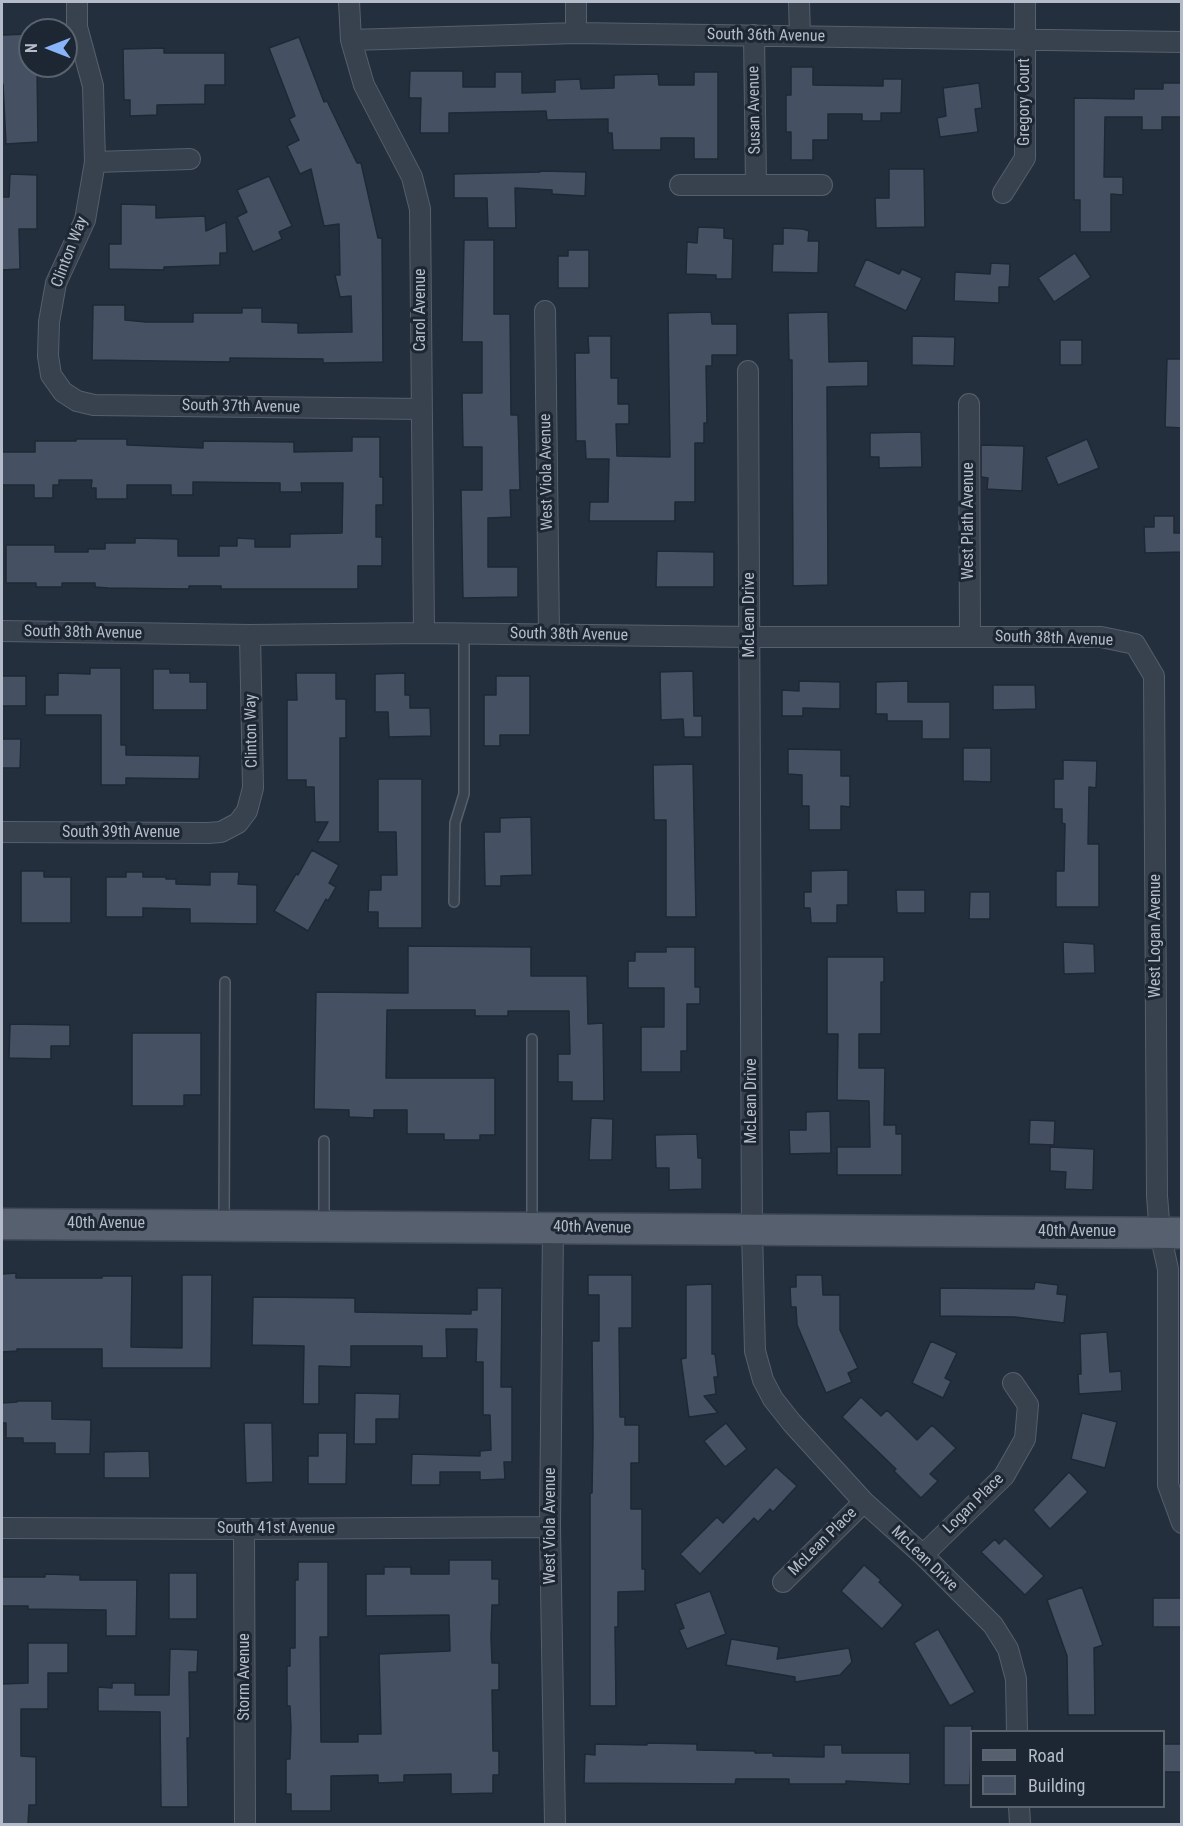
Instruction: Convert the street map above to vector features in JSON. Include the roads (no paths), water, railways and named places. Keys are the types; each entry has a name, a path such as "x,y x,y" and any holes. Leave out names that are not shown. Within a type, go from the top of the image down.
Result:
{"main road":[{"name":"40th Avenue","path":"2,1224 1171,1233"}],"street":[{"name":"Clinton Way","path":"63,392 51,375 48,356 49,322 56,283 85,220 95,162 93,86 76,27 77,2"},
{"name":"Carol Avenue","path":"349,2 351,40 364,86 412,177 420,209 424,633"},
{"path":"576,2 576,33"},
{"path":"800,2 800,36"},
{"name":"Gregory Court","path":"1003,194 1025,158 1025,2"},
{"name":"South 36th Avenue","path":"351,40 576,33 1182,42"},
{"name":"Susan Avenue","path":"754,35 756,185"},
{"path":"95,162 190,159"},
{"path":"680,185 822,185"},
{"name":"West Viola Avenue","path":"545,311 549,634"},
{"name":"McLean Drive","path":"748,371 752,1231 755,1351 763,1380 773,1400 792,1423 864,1502 993,1625 1008,1649 1016,1679 1017,1730"},
{"name":"South 37th Avenue","path":"63,392 77,401 94,405 421,409"},
{"name":"West Plath Avenue","path":"969,404 970,637"},
{"name":"South 38th Avenue","path":"2,631 250,635 424,633 750,637 1101,637 1135,644"},
{"name":"Clinton Way","path":"238,824 247,811 253,788 250,635"},
{"name":"West Logan Avenue","path":"1135,644 1154,676 1157,1196 1171,1233 1168,1269 1168,1485 1182,1523"},
{"name":"South 39th Avenue","path":"2,832 208,833 221,832 238,824"},
{"name":"West Viola Avenue","path":"542,1228 555,1824"},
{"name":"Logan Place","path":"922,1556 1004,1476 1025,1439 1028,1405 1013,1383"},
{"name":"McLean Place","path":"783,1582 864,1502"},
{"name":"South 41st Avenue","path":"2,1528 550,1527"},
{"name":"Storm Avenue","path":"244,1529 245,1824"},
{"path":"1019,1808 1020,1824"}],"lane":[{"path":"454,902 455,823 464,794 464,634"},
{"path":"224,1225 225,982"},
{"path":"532,1039 542,1228"},
{"path":"324,1141 324,1226"}]}
